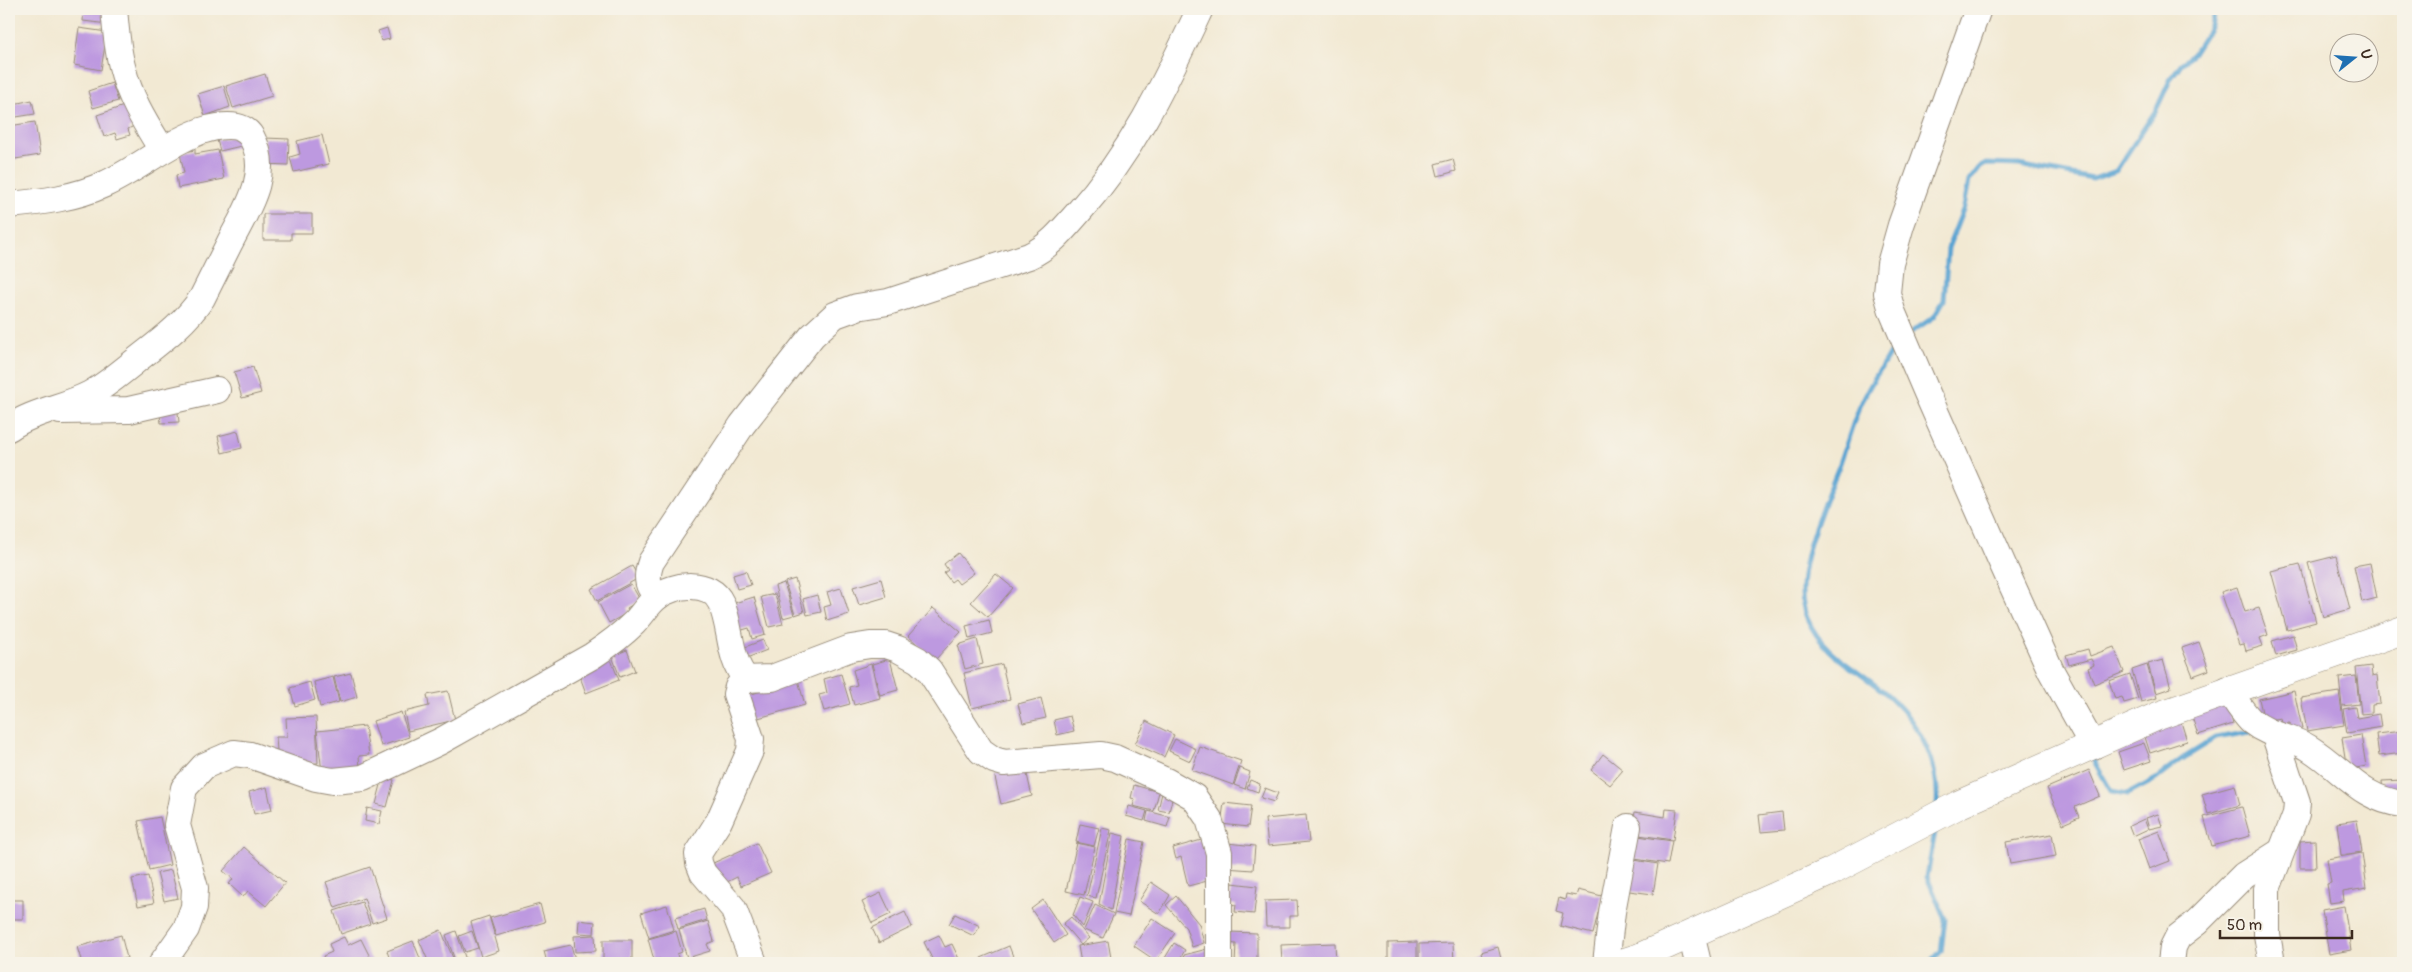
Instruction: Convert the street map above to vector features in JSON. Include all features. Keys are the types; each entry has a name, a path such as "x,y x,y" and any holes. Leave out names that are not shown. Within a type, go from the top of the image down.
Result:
{"main road":[{"path":"1621,963 1830,872 1960,804 2158,716 2403,630"}],"street":[{"path":"114,9 116,38 123,71 142,115 162,150"},
{"path":"658,596 652,592 647,580 650,562 742,425 812,336 835,315 847,310 888,302 1029,256 1047,246 1103,185 1136,138 1185,45 1200,9"},
{"path":"1978,9 1901,225 1890,264 1887,293 1892,311 1927,393 2051,671 2093,746"},
{"path":"9,205 40,202 104,185 162,150 201,132 218,127 240,127 250,133 256,145 259,161 258,178 243,219 192,314 103,386 89,395 25,417 9,428"},
{"path":"44,411 89,412 129,410 217,390"},
{"path":"162,963 186,929 194,907 195,888 177,825 184,788 204,766 234,753 250,754 316,778 333,781 363,778 441,741 609,646 658,596 694,585 713,593 721,603 736,661 746,679"},
{"path":"754,963 733,908 703,873 698,854 719,821 750,752 751,739 736,694 738,686 746,679 772,678 851,648 886,644 918,660 929,670 981,751 994,760 1004,763 1108,756 1129,763 1194,797 1209,819 1219,853 1219,963"},
{"path":"2228,690 2250,720 2275,736 2308,748 2366,793 2389,802 2403,804"},
{"path":"2272,963 2267,935 2267,889 2296,814 2297,802 2275,736"},
{"path":"1606,963 1612,912 1628,827"},
{"path":"2171,963 2173,947 2178,938 2196,923 2244,875 2280,852"},
{"path":"1691,934 1698,963"}],"building":[{"path":"84,9 110,9 108,24 83,21"},
{"path":"79,28 107,32 101,70 74,65"},
{"path":"387,28 390,39 381,41 378,31"},
{"path":"265,74 272,96 233,108 226,86"},
{"path":"112,83 118,101 93,108 88,91"},
{"path":"224,86 230,107 205,116 198,94"},
{"path":"32,100 35,114 10,118 9,105"},
{"path":"127,105 134,126 128,129 130,135 117,139 115,133 104,137 97,115"},
{"path":"35,122 40,155 9,160 9,126"},
{"path":"239,135 241,146 220,151 217,140"},
{"path":"322,135 329,164 294,172 290,157 300,154 297,141"},
{"path":"265,138 289,139 288,165 264,164"},
{"path":"195,150 195,154 218,150 224,179 178,188 176,175 184,173 180,153"},
{"path":"1453,159 1456,171 1438,176 1435,164"},
{"path":"263,214 312,214 312,233 291,233 291,240 263,240"},
{"path":"253,367 261,393 242,398 234,372"},
{"path":"177,403 179,422 161,423 159,405"},
{"path":"238,431 242,448 222,453 218,436"},
{"path":"958,553 974,573 959,584 955,579 951,582 944,573 948,570 944,564"},
{"path":"2336,556 2350,609 2323,617 2308,563"},
{"path":"2370,563 2377,598 2362,602 2354,566"},
{"path":"2300,564 2316,622 2287,630 2271,571"},
{"path":"632,566 639,578 597,601 591,589"},
{"path":"746,571 751,585 737,589 733,575"},
{"path":"996,574 1013,588 988,617 971,602"},
{"path":"795,579 804,612 795,615 785,582"},
{"path":"881,579 886,597 859,605 853,587"},
{"path":"784,583 794,615 783,618 775,586"},
{"path":"631,584 640,600 627,608 629,612 609,623 598,602"},
{"path":"2237,587 2245,612 2259,608 2268,635 2260,638 2263,646 2246,651 2244,644 2239,645 2221,592"},
{"path":"841,588 849,614 827,621 824,607 831,605 827,592"},
{"path":"775,594 783,624 769,627 761,597"},
{"path":"817,595 821,612 807,615 803,599"},
{"path":"754,597 765,635 752,639 749,628 739,631 731,604"},
{"path":"933,608 961,632 935,660 908,636"},
{"path":"989,620 992,633 969,639 966,626"},
{"path":"2293,635 2297,650 2276,656 2272,641"},
{"path":"977,639 983,664 965,669 958,645"},
{"path":"763,640 767,650 744,659 740,649"},
{"path":"2199,642 2209,670 2193,676 2182,648"},
{"path":"2114,647 2124,672 2094,684 2088,668 2094,665 2091,659 2069,665 2066,655 2088,649 2090,656"},
{"path":"627,650 635,671 620,677 612,656"},
{"path":"610,657 619,680 586,693 577,669"},
{"path":"890,659 898,690 880,695 872,664"},
{"path":"2163,660 2171,688 2156,693 2148,664"},
{"path":"871,664 880,698 854,705 849,687 857,685 853,670"},
{"path":"1002,664 1010,699 972,708 964,673"},
{"path":"2147,665 2157,698 2141,702 2132,670"},
{"path":"2371,666 2372,676 2377,675 2380,704 2372,705 2372,713 2361,714 2356,668"},
{"path":"351,673 357,697 340,702 334,677"},
{"path":"841,674 850,704 824,711 819,695 827,693 824,679"},
{"path":"2130,674 2138,699 2124,703 2122,697 2115,699 2109,681"},
{"path":"2356,676 2359,704 2342,706 2339,678"},
{"path":"333,677 339,702 320,707 314,682"},
{"path":"798,680 805,705 751,720 745,696"},
{"path":"310,682 315,700 295,706 290,688"},
{"path":"448,691 455,720 408,731 404,712 429,706 427,695"},
{"path":"2294,691 2302,728 2291,730 2290,723 2282,724 2281,718 2264,721 2259,699"},
{"path":"2339,692 2344,725 2307,731 2301,698"},
{"path":"1041,698 1046,718 1023,723 1018,704"},
{"path":"2226,701 2233,724 2198,735 2192,717"},
{"path":"2355,707 2357,718 2379,714 2381,727 2347,733 2343,709"},
{"path":"401,712 409,737 381,746 373,721"},
{"path":"1070,716 1074,731 1057,735 1054,720"},
{"path":"316,717 318,763 278,765 276,737 287,737 286,718"},
{"path":"1146,721 1174,735 1164,757 1135,744"},
{"path":"2181,722 2187,741 2150,753 2144,734"},
{"path":"365,726 369,755 359,756 360,768 322,772 317,731"},
{"path":"2403,731 2403,753 2379,756 2376,734"},
{"path":"2361,735 2366,766 2347,770 2342,738"},
{"path":"1175,739 1196,749 1190,761 1169,751"},
{"path":"2144,743 2151,761 2124,770 2118,752"},
{"path":"1200,747 1241,761 1233,785 1192,770"},
{"path":"1603,754 1623,770 1610,785 1591,770"},
{"path":"1025,766 1032,796 1001,804 994,773"},
{"path":"1240,768 1250,772 1245,789 1234,785"},
{"path":"2089,770 2100,796 2075,807 2079,817 2063,824 2047,788"},
{"path":"383,777 394,780 387,807 376,804"},
{"path":"1250,780 1260,784 1258,792 1247,788"},
{"path":"2403,780 2403,792 2383,793 2382,781"},
{"path":"1134,785 1159,792 1154,811 1133,806 1135,799 1131,798"},
{"path":"2235,785 2240,805 2208,814 2202,794"},
{"path":"267,787 272,810 254,814 249,792"},
{"path":"1265,788 1278,793 1274,802 1261,798"},
{"path":"1162,793 1173,795 1169,812 1158,810"},
{"path":"1224,803 1251,806 1248,827 1221,824"},
{"path":"1129,806 1147,811 1144,821 1126,816"},
{"path":"2242,807 2250,836 2212,846 2204,817"},
{"path":"367,808 382,811 379,824 365,821"},
{"path":"1666,809 1677,810 1673,840 1632,834 1635,812 1665,817"},
{"path":"1148,811 1170,817 1167,827 1146,821"},
{"path":"1782,812 1784,830 1761,832 1759,815"},
{"path":"2158,814 2162,826 2149,829 2146,818"},
{"path":"1306,815 1309,842 1268,846 1265,819"},
{"path":"160,817 170,865 149,870 138,821"},
{"path":"2144,819 2148,829 2133,836 2129,826"},
{"path":"2357,820 2362,852 2341,855 2337,823"},
{"path":"1080,824 1099,828 1094,846 1076,842"},
{"path":"1102,828 1111,830 1096,898 1087,896"},
{"path":"2159,831 2170,861 2149,869 2138,839"},
{"path":"1112,833 1124,836 1111,910 1099,904"},
{"path":"2052,834 2056,856 2010,864 2006,842"},
{"path":"1631,835 1672,841 1668,864 1628,858"},
{"path":"1129,839 1144,842 1129,916 1114,913"},
{"path":"1205,839 1215,879 1188,886 1181,857 1176,859 1173,848"},
{"path":"2315,840 2316,868 2300,868 2300,841"},
{"path":"757,843 771,873 741,886 737,877 721,885 711,864"},
{"path":"1077,843 1095,847 1084,895 1066,891"},
{"path":"1227,843 1255,846 1253,870 1225,868"},
{"path":"244,847 285,883 266,906 248,891 243,897 229,884 233,879 223,871"},
{"path":"2362,853 2367,888 2343,892 2344,901 2330,903 2327,884 2331,883 2327,859"},
{"path":"1634,860 1658,864 1653,894 1629,891"},
{"path":"370,867 387,918 372,923 364,898 335,908 326,882"},
{"path":"171,870 178,898 164,901 157,873"},
{"path":"148,876 154,903 138,906 132,879"},
{"path":"1151,882 1170,895 1159,914 1139,901"},
{"path":"1232,883 1257,886 1254,914 1235,912 1236,905 1229,904"},
{"path":"1578,890 1602,896 1593,934 1560,926 1563,913 1556,911 1559,898 1565,900 1566,894 1576,896"},
{"path":"881,893 891,914 872,923 862,902"},
{"path":"1176,896 1199,924 1204,943 1192,947 1186,928 1166,905"},
{"path":"1080,897 1093,902 1083,927 1073,915"},
{"path":"9,900 23,900 23,919 10,919"},
{"path":"1043,900 1066,935 1054,943 1031,909"},
{"path":"1297,900 1298,916 1290,916 1290,927 1266,927 1265,901"},
{"path":"362,902 370,924 341,934 334,911"},
{"path":"540,904 545,922 496,936 490,918"},
{"path":"667,905 674,930 649,938 641,913"},
{"path":"1095,905 1114,914 1103,938 1084,930"},
{"path":"2344,906 2351,950 2329,954 2322,910"},
{"path":"704,909 707,920 678,929 675,918"},
{"path":"905,912 912,927 879,943 872,928"},
{"path":"955,914 980,926 974,936 949,924"},
{"path":"489,916 499,951 481,957 471,922"},
{"path":"1071,917 1089,938 1081,945 1063,924"},
{"path":"1152,918 1175,933 1156,961 1134,946"},
{"path":"579,920 595,922 594,934 578,933"},
{"path":"708,921 714,941 707,944 710,951 687,958 679,930"},
{"path":"441,930 453,958 439,963 429,963 419,940"},
{"path":"456,931 467,963 456,963 446,935"},
{"path":"472,931 478,948 465,952 459,936"},
{"path":"676,931 682,952 677,954 679,961 661,963 660,959 654,960 648,939"},
{"path":"1228,932 1257,933 1257,963 1235,963 1236,944 1228,943"},
{"path":"121,935 127,958 109,963 82,963 77,947"},
{"path":"595,935 596,951 575,952 574,936"},
{"path":"939,935 945,947 952,944 961,963 934,963 924,942"},
{"path":"344,937 348,945 361,939 373,963 326,963 323,956 332,952 329,944"},
{"path":"603,940 632,940 632,963 603,963"},
{"path":"413,941 422,963 391,963 387,951"},
{"path":"1108,941 1111,958 1081,963 1078,946"},
{"path":"1417,942 1417,963 1388,963 1388,943"},
{"path":"1174,943 1185,950 1181,957 1184,958 1181,963 1162,963"},
{"path":"1335,943 1336,963 1282,963 1281,945"},
{"path":"1453,943 1454,963 1419,963 1419,944"},
{"path":"571,945 576,963 547,963 544,951"},
{"path":"1009,946 1014,959 1004,963 983,963 981,958"},
{"path":"1498,947 1502,963 1470,963 1483,959 1481,952"},
{"path":"1207,949 1210,963 1187,963 1184,955"}],"waterway":[{"path":"1913,331 1934,317 1944,300 1948,248 1964,207 1969,181 1979,168 1986,164 2019,165 2093,179 2116,171 2156,110 2171,78 2181,64 2193,54 2211,26 2215,9"},
{"path":"1890,353 1868,389 1858,410 1818,520 1805,562 1802,582 1803,601 1807,618 1814,632 1823,643 1833,654 1891,698 1911,720 1926,746 1931,760 1935,775 1937,805"},
{"path":"2090,754 2111,791 2128,794 2156,779 2182,759 2216,738 2250,732"},
{"path":"1930,963 1941,951 1945,919 1927,877 1936,826"}]}
